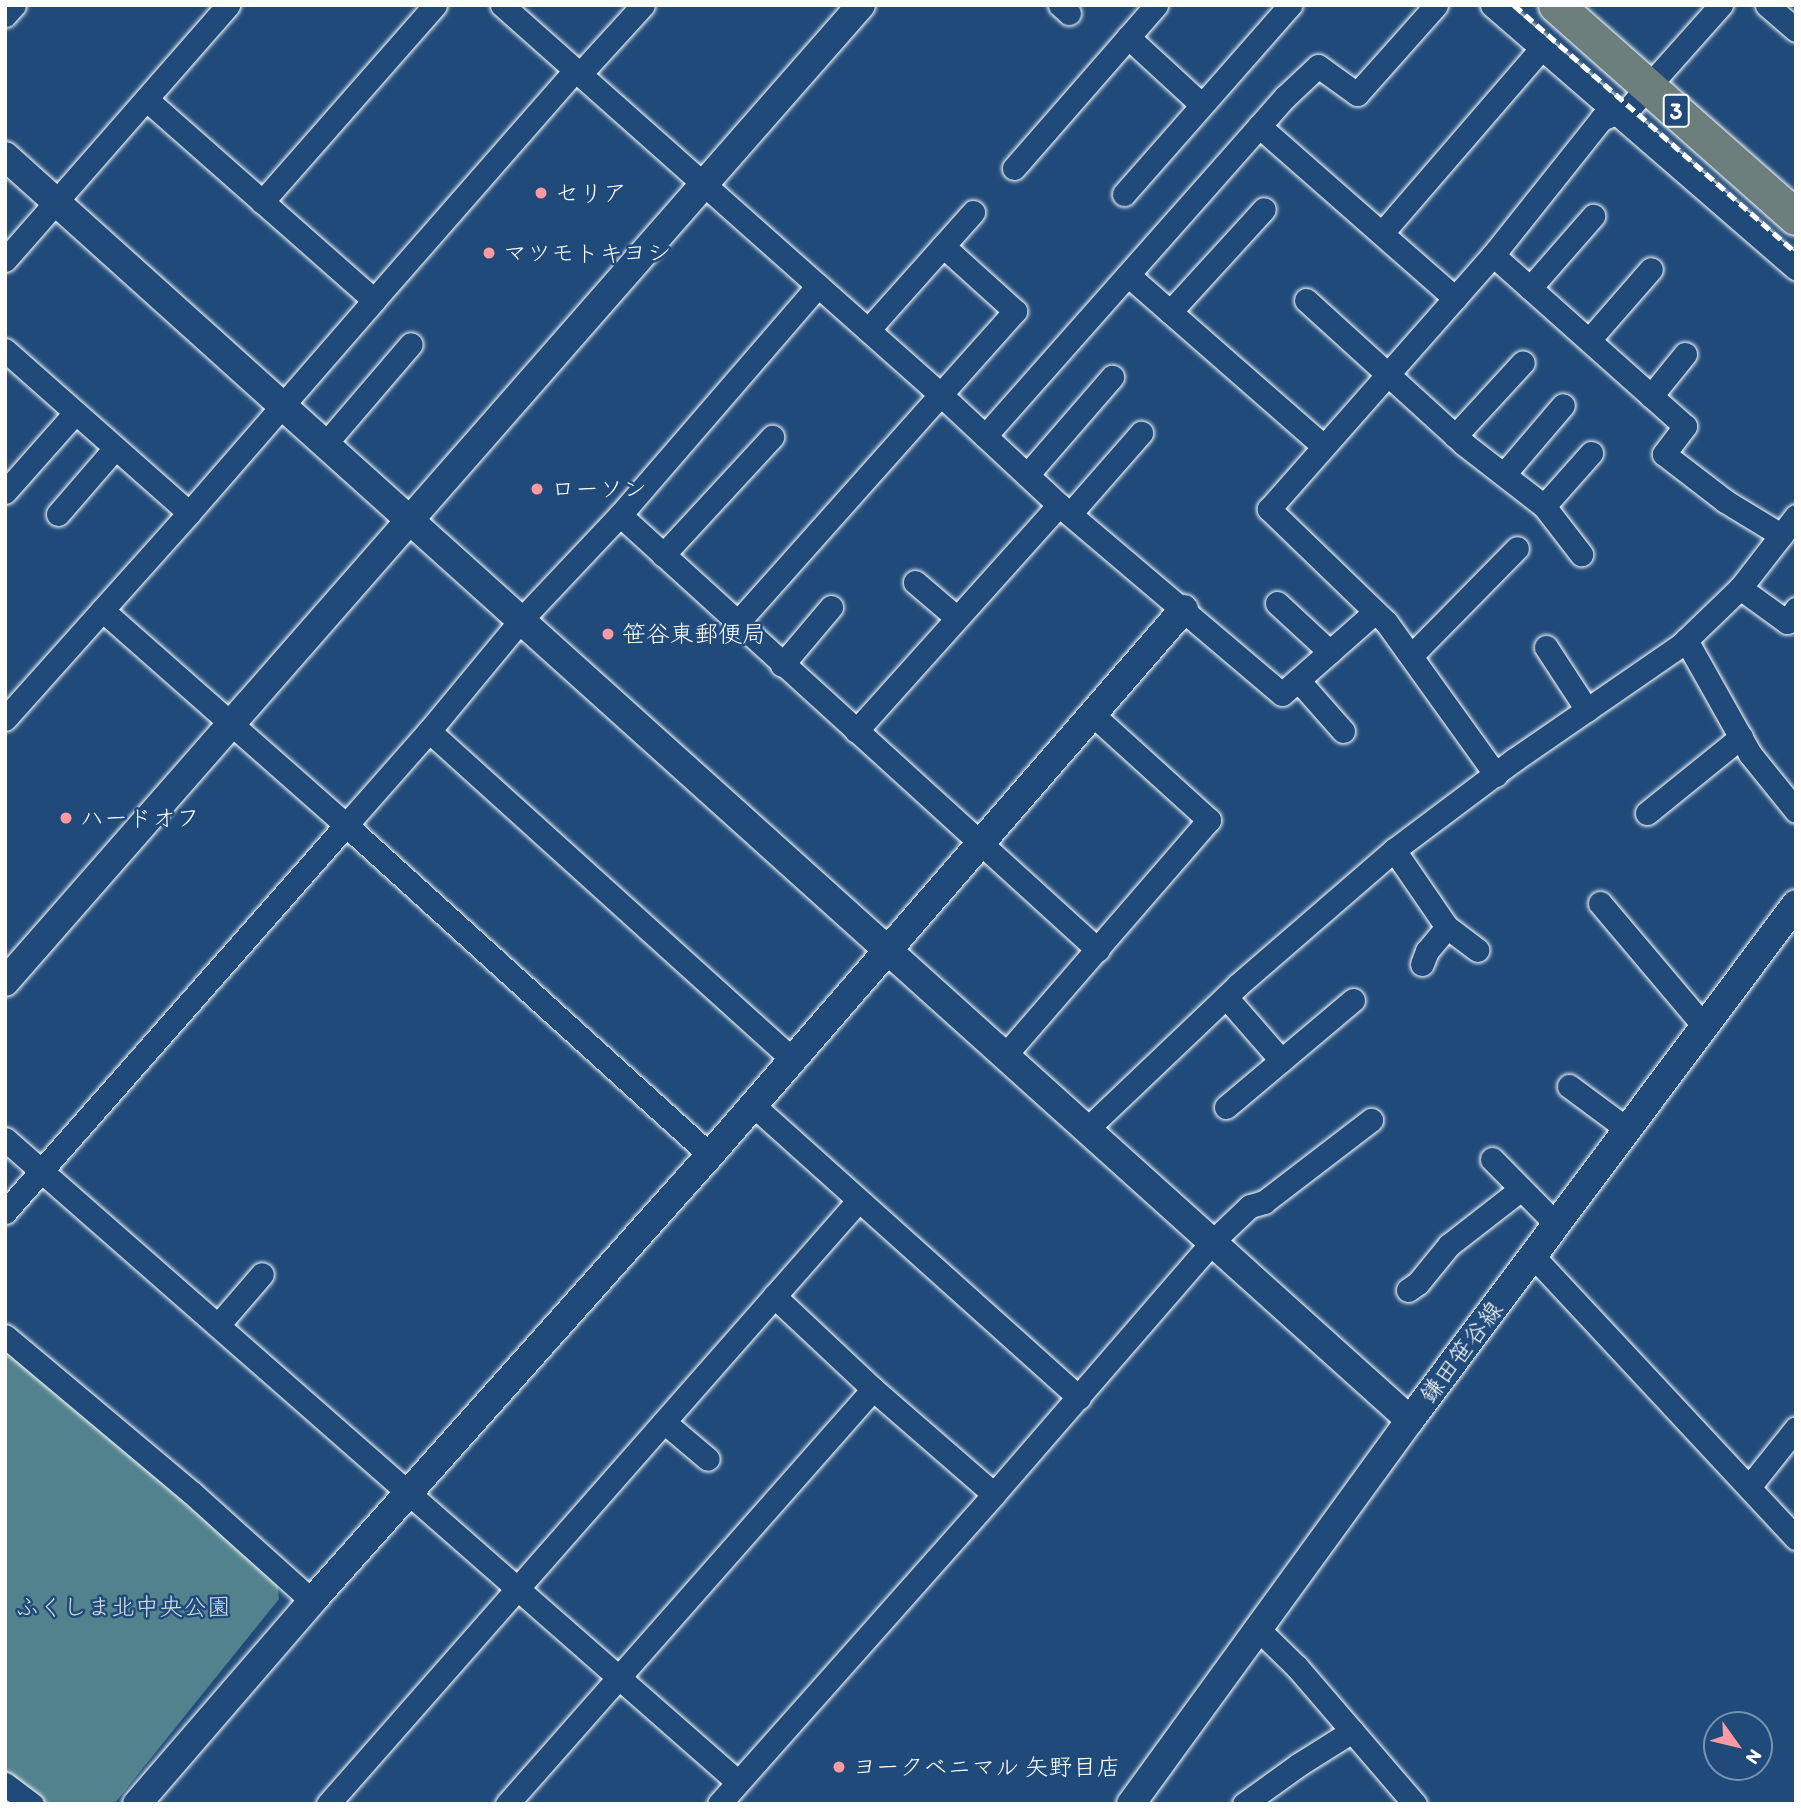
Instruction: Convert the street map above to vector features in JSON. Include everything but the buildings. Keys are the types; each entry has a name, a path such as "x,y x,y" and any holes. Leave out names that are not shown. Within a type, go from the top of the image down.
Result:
{"main road":[{"name":"3","path":"1556,5 1796,217"}],"street":[{"path":"5,15 14,5"},
{"path":"5,260 228,5"},
{"path":"262,202 435,5"},
{"path":"502,5 940,394 1065,509 1282,694 1375,612"},
{"path":"5,719 577,72 643,5"},
{"path":"5,982 413,520 861,5"},
{"path":"1014,168 1156,5"},
{"path":"1124,194 1290,5"},
{"path":"985,436 1259,126 1318,66 1357,94 1436,5"},
{"path":"1492,5 1796,268"},
{"path":"1767,5 1796,30"},
{"path":"1496,775 1411,656 1375,612 1269,509 1493,255 1601,119 1630,107 1718,6"},
{"path":"1128,37 1202,105"},
{"path":"1382,233 1541,49"},
{"path":"146,99 374,300"},
{"path":"1259,126 1455,298"},
{"path":"5,156 413,520 520,621 1006,1054 1410,1420"},
{"path":"1170,312 1264,209"},
{"path":"868,330 973,212"},
{"path":"1530,288 1593,216"},
{"path":"737,624 1015,311 943,246"},
{"path":"1493,255 1685,426 1664,454 1733,507 1781,535"},
{"path":"1589,340 1651,270"},
{"path":"1128,275 1323,446"},
{"path":"5,1212 429,731 520,621 620,514 818,286"},
{"path":"1306,300 1455,436 1544,506 1581,554"},
{"path":"326,443 411,344"},
{"path":"5,350 189,513"},
{"path":"1651,396 1685,354"},
{"path":"1455,436 1523,362"},
{"path":"1027,475 1112,377"},
{"path":"1505,473 1563,405"},
{"path":"5,492 75,413"},
{"path":"856,731 957,618 1141,433"},
{"path":"663,555 772,437"},
{"path":"58,514 115,448"},
{"path":"1544,506 1591,453"},
{"path":"620,514 737,624 1098,950"},
{"path":"1088,1128 1226,997 1394,850 1686,640 1740,588 1796,516"},
{"path":"1411,656 1517,548"},
{"path":"915,582 957,618"},
{"path":"1740,588 1787,622 1796,609"},
{"path":"1277,603 1330,652"},
{"path":"782,664 831,607"},
{"path":"136,1804 312,1601 710,1156 1184,609"},
{"path":"102,610 346,825 710,1156"},
{"path":"1686,640 1751,754 1796,811"},
{"path":"1546,648 1587,710"},
{"path":"1298,680 1343,731"},
{"path":"1006,1054 1209,820 1093,715"},
{"path":"429,731 792,1059"},
{"path":"1647,813 1741,737"},
{"path":"1394,850 1447,927 1478,950"},
{"path":"1600,903 1704,1026"},
{"name":"鎌田笹谷線","path":"1130,1804 1532,1255 1796,904"},
{"path":"1422,964 1427,951 1447,927"},
{"path":"1226,997 1281,1060"},
{"path":"1226,1107 1353,1000"},
{"path":"1569,1086 1627,1129"},
{"path":"752,1105 1079,1397"},
{"path":"719,1804 994,1494 1212,1242 1250,1206 1264,1202 1371,1120"},
{"path":"5,1139 738,1782"},
{"path":"1492,1159 1556,1223"},
{"path":"1408,1290 1418,1283 1449,1245 1521,1189"},
{"path":"328,1804 858,1201"},
{"path":"1532,1255 1796,1538"},
{"path":"218,1325 262,1274"},
{"path":"774,1296 873,1389 994,1494"},
{"path":"5,1336 191,1492 312,1601"},
{"path":"507,1804 873,1389"},
{"path":"664,1422 708,1459"},
{"path":"1749,1486 1796,1428"},
{"path":"1258,1629 1297,1667 1415,1804"},
{"path":"1244,1804 1352,1731"},
{"path":"5,1784 32,1804"}],"green space":[{"name":"ふくしま北中央公園","path":"5,1349 277,1581 279,1599 114,1804 43,1804 5,1776"}],"railway":[{"path":"1514,5 1796,253"}],"place":[{"name":"セリア","path":"541,193"},
{"name":"マツモトキヨシ","path":"489,253"},
{"name":"ローソン","path":"537,489"},
{"name":"笹谷東郵便局","path":"608,634"},
{"name":"ハードオフ","path":"66,818"},
{"name":"ヨークベニマル 矢野目店","path":"839,1767"}]}
